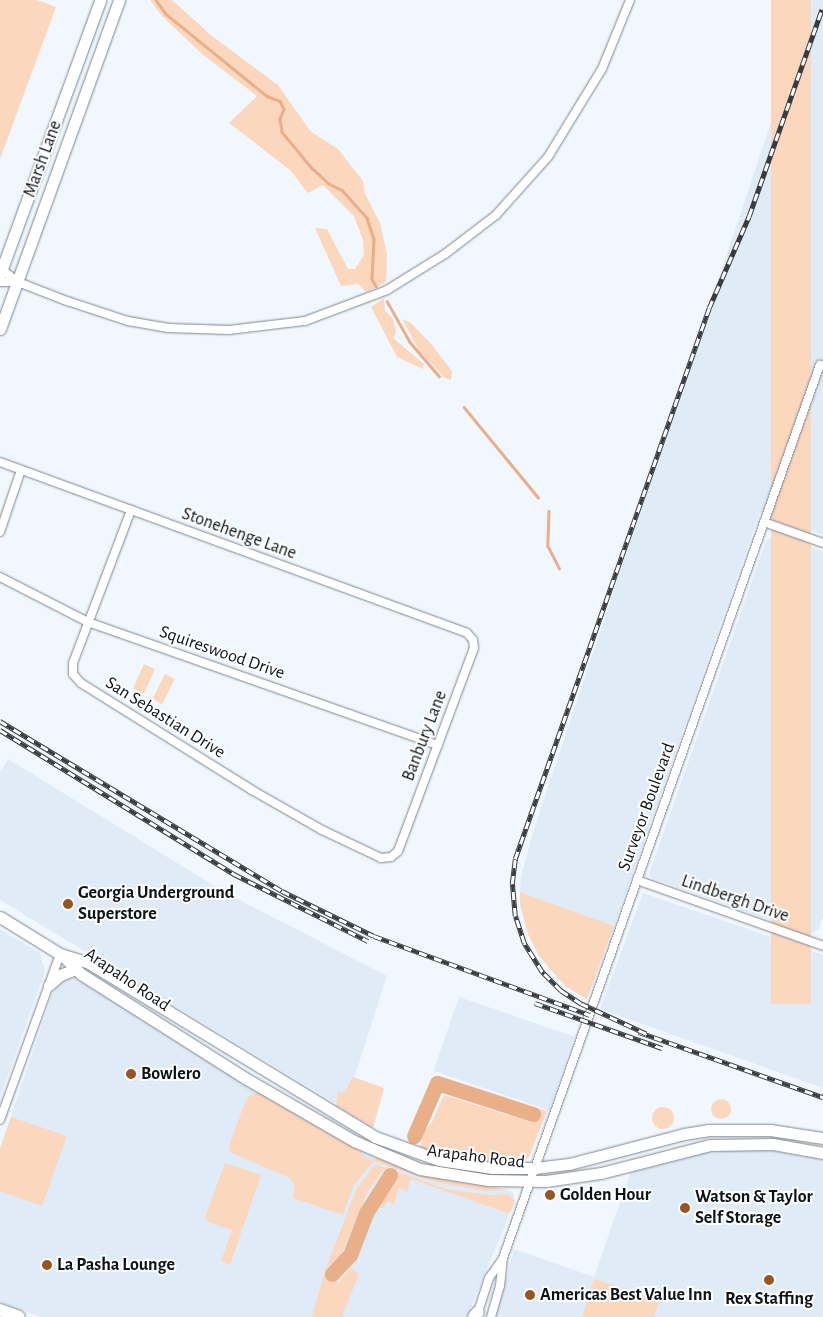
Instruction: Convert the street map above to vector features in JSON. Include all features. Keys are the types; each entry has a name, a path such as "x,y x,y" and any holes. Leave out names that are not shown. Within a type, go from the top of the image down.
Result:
{"main road":[{"name":"Marsh Lane","path":"1,270 100,0"},
{"name":"Marsh Lane","path":"0,329 119,0"},
{"name":"Arapaho Road","path":"0,917 60,954 76,970 245,1078 386,1158 456,1176 530,1182 601,1173 710,1145 773,1144 823,1153"},
{"name":"Arapaho Road","path":"60,954 89,963 375,1137 417,1153 464,1165 535,1168 569,1164 684,1134 708,1130 770,1130 823,1138"},
{"path":"49,985 60,975 76,970"},
{"path":"708,1130 710,1145"},
{"path":"0,1310 19,1317"}],"street":[{"path":"1,270 18,282 137,323 200,330 270,327 305,321 387,290 445,254 496,214 548,157 602,70 630,0"},
{"path":"0,282 18,282"},
{"name":"Surveyor Boulevard","path":"490,1317 500,1286 503,1258 820,366"},
{"name":"Stonehenge Lane","path":"0,462 467,633"},
{"path":"0,532 21,470"},
{"name":"San Sebastian Drive","path":"131,510 73,663 73,674 81,683 322,830 381,858 391,857 398,851"},
{"path":"764,522 823,543"},
{"name":"Squireswood Drive","path":"0,577 88,622 438,745"},
{"name":"Banbury Lane","path":"398,851 474,648 473,640 467,633"},
{"name":"Lindbergh Drive","path":"637,880 822,943"},
{"path":"0,1120 60,954"},
{"name":"Surveyor Boulevard","path":"476,1315 489,1278 503,1258"}],"shaded area":[{"path":"0,0 37,0 56,7 0,159"},
{"path":"150,0 172,0 212,36 278,85 311,132 338,149 363,181 365,194 380,223 387,254 386,282 366,292 358,284 341,286 315,228 327,229 348,269 355,269 364,255 363,240 354,216 323,185 308,193 290,170 229,123 257,96 202,54 162,16"},
{"path":"771,0 811,0 811,1004 771,1004"},
{"path":"812,0 823,0 823,535 760,512 614,926 520,892 521,876 535,826"},
{"path":"384,298 385,311 393,319 396,332 393,338 424,364 423,369 397,357 371,307"},
{"path":"402,319 411,323 432,345 452,371 451,380 443,377 418,349"},
{"path":"776,534 823,551 823,917 818,930 810,934 652,878 649,874 766,541"},
{"path":"144,664 155,669 144,694 133,689"},
{"path":"165,674 175,679 162,704 152,699"},
{"path":"8,759 226,893 387,976 353,1081 337,1104 0,900 0,772"},
{"path":"520,892 614,926 587,999 565,986 539,956 528,934 520,904"},
{"path":"643,893 823,955 823,1088 600,1009"},
{"path":"0,929 40,953 45,971 0,1098"},
{"path":"77,977 359,1149 397,1166 432,1177 513,1192 515,1201 467,1317 41,1317 0,1302 0,1148 52,995 58,984 68,978"},
{"path":"459,997 574,1037 549,1110 434,1071"},
{"path":"353,1077 384,1088 373,1128 336,1106 338,1091 344,1093"},
{"path":"259,1092 361,1150 362,1155 372,1160 379,1158 432,1177 510,1190 486,1191 435,1182 374,1161 354,1185 343,1215 293,1198 295,1187 290,1178 230,1152 229,1146 244,1105 249,1096"},
{"path":"444,1095 531,1122 537,1108 547,1111 529,1157 522,1163 495,1164 458,1159 420,1149 424,1131 432,1122"},
{"path":"721,1099 728,1102 731,1109 728,1116 721,1119 714,1116 711,1109 714,1102"},
{"path":"663,1107 671,1110 674,1118 671,1126 663,1129 655,1126 652,1118 655,1110"},
{"path":"11,1117 67,1136 42,1206 0,1191 0,1149"},
{"path":"734,1147 789,1151 823,1158 823,1317 495,1317 514,1249 594,1277 632,1168 690,1152"},
{"path":"225,1163 261,1175 230,1265 221,1261 232,1230 209,1222 205,1217"},
{"path":"375,1164 446,1189 489,1195 509,1194 515,1201 511,1211 507,1213 411,1179 407,1191 399,1188 394,1204 387,1201 384,1208 378,1208 398,1179 383,1170 368,1191 342,1253 327,1270 338,1283 351,1268 359,1274 342,1317 312,1317 325,1271 356,1190"},
{"path":"594,1279 659,1301 654,1317 582,1317"}],"waterway":[{"path":"156,0 166,14 267,96 280,101 284,109 280,119 282,132 311,167 328,183 342,190 367,218 374,239 372,279 376,286"},
{"path":"387,301 410,342 439,376"},
{"path":"464,407 538,497"},
{"path":"549,511 548,546 559,568"},
{"path":"414,1136 437,1083 533,1114"},
{"path":"332,1274 350,1255 366,1213 390,1175"}],"railway":[{"path":"646,1034 581,1004 561,991 542,972 524,943 515,916 512,884 515,859 709,308 749,216 822,9"},
{"path":"0,721 282,891 374,936 590,1015"},
{"path":"0,730 234,874 368,941"},
{"path":"535,1003 662,1048"},
{"path":"639,1032 823,1097"}],"place":[{"name":"Georgia Underground Superstore","path":"68,904"},
{"name":"Bowlero","path":"131,1074"},
{"name":"Golden Hour","path":"550,1195"},
{"name":"Watson & Taylor Self Storage","path":"685,1208"},
{"name":"La Pasha Lounge","path":"47,1265"},
{"name":"Rex Staffing","path":"769,1280"},
{"name":"Americas Best Value Inn","path":"530,1295"}]}
